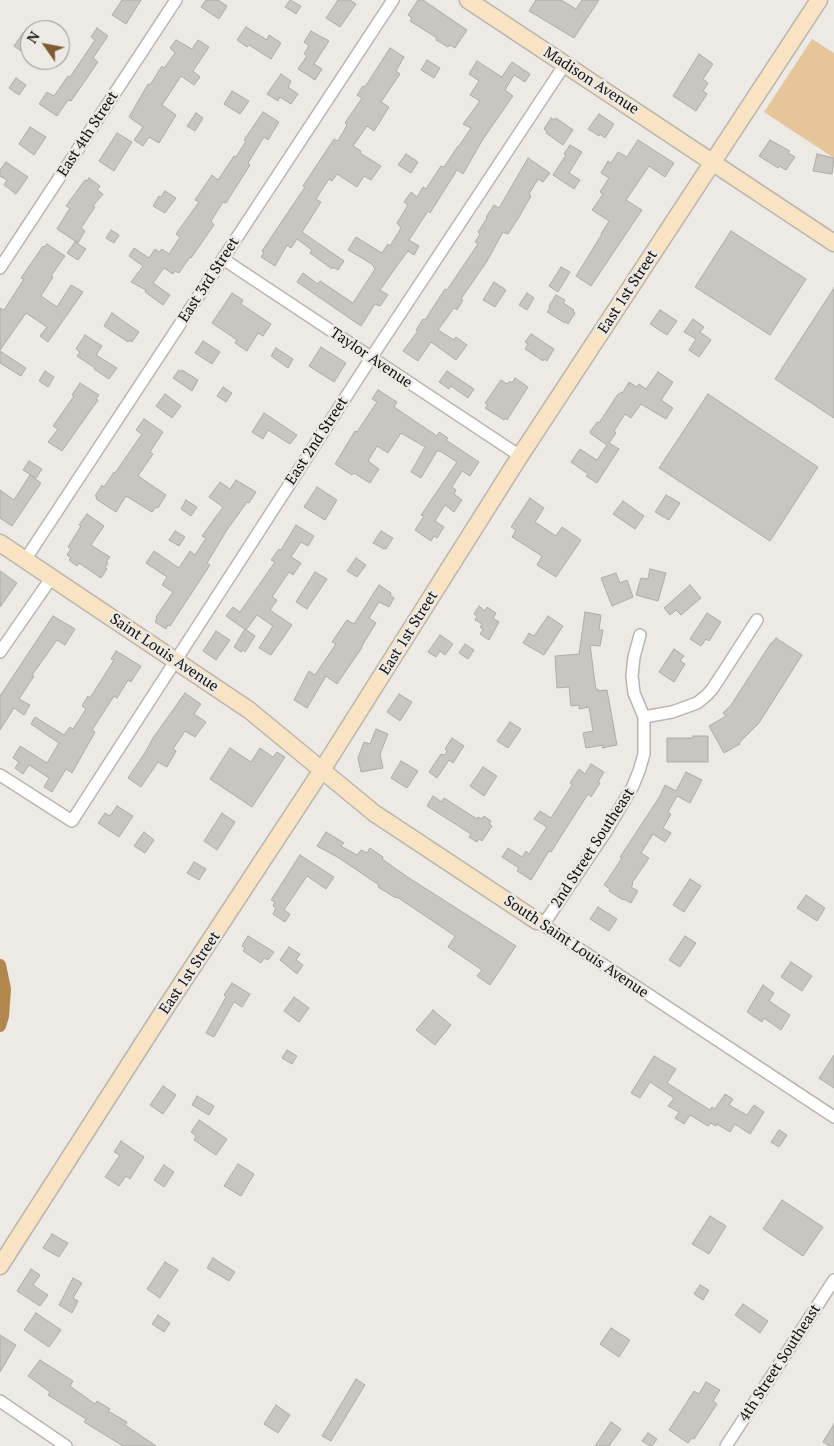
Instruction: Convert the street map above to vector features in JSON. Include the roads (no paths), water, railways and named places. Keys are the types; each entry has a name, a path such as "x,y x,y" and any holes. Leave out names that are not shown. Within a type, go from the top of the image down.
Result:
{"main road":[{"name":"Madison Avenue","path":"468,0 834,242"},
{"name":"East 1st Street","path":"0,1266 161,1015 322,770 520,456 819,0"},
{"name":"Saint Louis Avenue","path":"0,543 249,710 322,770"},
{"name":"South Saint Louis Avenue","path":"322,770 374,813 540,923"}],"street":[{"name":"East 4th Street","path":"0,268 176,0"},
{"name":"East 3rd Street","path":"25,560 393,0"},
{"name":"East 2nd Street","path":"0,775 72,822 370,358 565,64"},
{"name":"Taylor Avenue","path":"223,259 520,456"},
{"path":"0,652 52,577"},
{"path":"640,635 634,657 632,676 634,693 644,717 672,712 697,702 706,695 713,688 757,620"},
{"name":"2nd Street Southeast","path":"540,923 607,830 633,786 644,754 644,717"},
{"name":"South Saint Louis Avenue","path":"540,923 834,1118"},
{"name":"4th Street Southeast","path":"726,1446 834,1280"},
{"path":"0,1401 66,1446"}],"waterway":[{"path":"0,965 5,989 3,1016 0,1026"}]}
